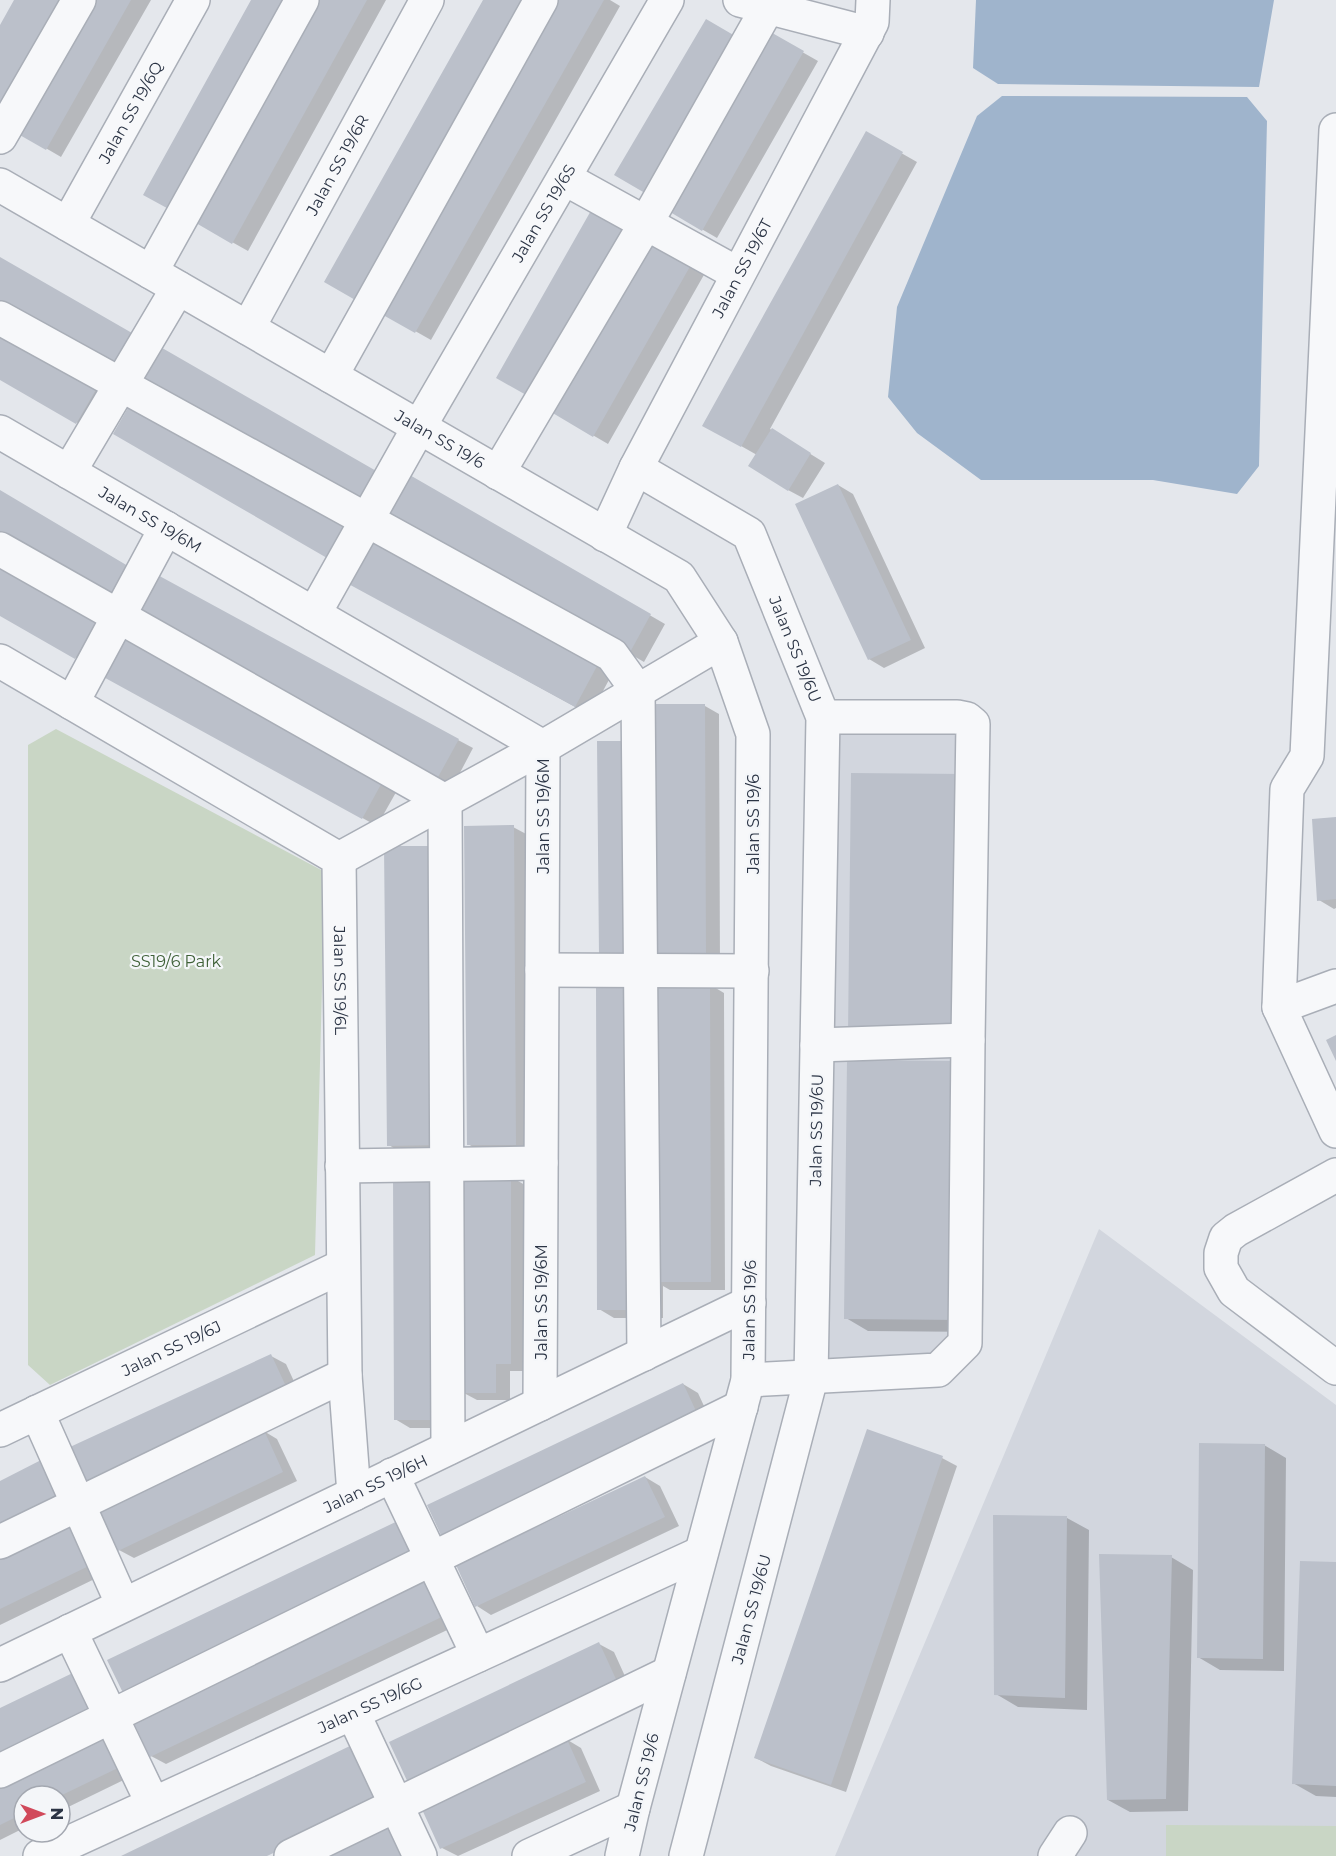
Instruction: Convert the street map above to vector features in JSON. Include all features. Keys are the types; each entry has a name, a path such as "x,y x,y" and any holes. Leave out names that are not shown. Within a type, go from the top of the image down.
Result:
{"street":[{"path":"0,137 79,0"},
{"name":"Jalan SS 19/6Q","path":"68,224 194,0"},
{"path":"69,472 121,384 164,280 302,0"},
{"name":"Jalan SS 19/6R","path":"248,328 427,0"},
{"path":"331,376 541,0"},
{"name":"Jalan SS 19/6S","path":"314,614 419,427 667,0"},
{"name":"Jalan SS 19/6T","path":"605,534 636,468 867,33 872,22 873,0"},
{"path":"498,473 646,223 759,2 867,33"},
{"path":"1336,142 1326,544 1307,756 1287,789 1279,1007 1336,1131"},
{"path":"564,178 738,274"},
{"name":"Jalan SS 19/6","path":"0,185 679,577 721,642 753,734 749,1303 744,1394 622,1856"},
{"path":"0,318 612,655 638,691 644,1354"},
{"name":"Jalan SS 19/6M","path":"0,432 543,747 540,1404"},
{"name":"Jalan SS 19/6U","path":"636,468 749,534 823,717 811,1378 686,1856"},
{"path":"72,703 166,528"},
{"path":"0,549 445,801"},
{"path":"0,661 339,859 543,747 721,642"},
{"path":"0,1771 432,1559 744,1394 811,1378 938,1370 965,1343 973,724 957,717 823,717"},
{"path":"445,801 448,1448"},
{"name":"Jalan SS 19/6L","path":"339,859 345,1375 354,1494"},
{"path":"542,970 752,971"},
{"path":"1279,1007 1336,986"},
{"path":"818,1045 968,1040"},
{"path":"342,1166 541,1163"},
{"path":"1336,1175 1236,1230 1226,1238 1221,1253 1221,1268 1234,1291 1336,1368"},
{"name":"Jalan SS 19/6J","path":"0,1430 343,1266"},
{"name":"Jalan SS 19/6H","path":"0,1665 749,1303"},
{"path":"0,1542 345,1375"},
{"path":"37,1412 123,1605"},
{"path":"392,1475 478,1655"},
{"name":"Jalan SS 19/6G","path":"40,1856 701,1553"},
{"path":"70,1631 153,1804"},
{"path":"291,1856 669,1673"},
{"path":"352,1713 420,1856"},
{"path":"529,1856 633,1808"}],"shaded area":[{"path":"834,725 965,727 960,1333 932,1359 824,1367"},
{"path":"1099,1229 1336,1405 1336,1856 835,1856"}],"green space":[{"name":"SS19/6 Park","path":"56,729 325,872 315,1255 50,1385 28,1365 28,745"},
{"path":"1166,1825 1336,1826 1336,1856 1166,1856"}],"water":[{"path":"976,0 1274,0 1259,87 998,84 973,68"},
{"path":"1002,96 1247,97 1267,121 1259,466 1237,494 1153,480 981,480 917,433 888,397 897,307 977,116"}],"building":[{"path":"14,0 65,0 0,113 0,25"},
{"path":"85,0 131,0 46,150 11,130"},
{"path":"251,0 294,0 176,213 143,195"},
{"path":"319,0 367,0 232,244 196,223"},
{"path":"483,0 526,0 357,301 324,282"},
{"path":"551,0 604,0 415,333 376,311"},
{"path":"706,19 742,40 650,196 614,175"},
{"path":"767,30 804,51 702,231 665,209"},
{"path":"866,131 903,152 741,447 702,426"},
{"path":"597,200 636,222 535,400 496,378"},
{"path":"649,229 696,256 593,437 546,409"},
{"path":"0,257 132,333 112,368 0,304"},
{"path":"0,330 98,386 76,424 0,380"},
{"path":"157,345 378,472 359,506 138,379"},
{"path":"133,399 347,522 327,558 113,434"},
{"path":"772,428 811,453 788,491 748,466"},
{"path":"408,474 651,614 629,654 385,514"},
{"path":"838,484 911,640 868,660 795,504"},
{"path":"0,490 128,566 104,607 0,546"},
{"path":"371,528 603,655 575,707 343,581"},
{"path":"0,563 98,619 75,659 0,616"},
{"path":"154,573 459,739 437,779 132,614"},
{"path":"121,632 385,777 362,819 98,674"},
{"path":"655,704 705,704 706,956 656,956"},
{"path":"597,741 649,741 651,956 599,956"},
{"path":"851,773 965,774 963,1036 848,1034"},
{"path":"1336,817 1336,899 1317,901 1312,819"},
{"path":"514,825 516,1145 467,1145 464,826"},
{"path":"384,846 436,846 438,1145 387,1146"},
{"path":"710,983 711,1282 654,1282 652,984"},
{"path":"596,985 647,985 649,1310 597,1310"},
{"path":"1336,1035 1336,1061 1326,1040"},
{"path":"847,1060 963,1061 961,1320 844,1319"},
{"path":"393,1172 442,1172 444,1420 394,1420"},
{"path":"461,1175 511,1175 511,1364 496,1364 496,1393 460,1393"},
{"path":"271,1354 290,1395 88,1488 70,1447"},
{"path":"683,1383 702,1424 446,1546 427,1505"},
{"path":"263,1428 283,1472 118,1551 97,1507"},
{"path":"867,1429 943,1456 831,1785 754,1758"},
{"path":"1199,1443 1265,1444 1263,1659 1197,1658"},
{"path":"45,1458 65,1499 0,1532 0,1481"},
{"path":"645,1476 665,1517 475,1607 456,1565"},
{"path":"993,1515 1067,1516 1065,1698 994,1695"},
{"path":"406,1517 424,1554 125,1697 107,1660"},
{"path":"74,1521 95,1563 0,1609 0,1558"},
{"path":"1099,1554 1172,1555 1166,1799 1107,1800"},
{"path":"1300,1561 1336,1562 1336,1786 1292,1784"},
{"path":"430,1571 450,1613 150,1757 130,1715"},
{"path":"599,1642 620,1688 410,1787 389,1742"},
{"path":"81,1669 100,1711 0,1759 0,1708"},
{"path":"106,1730 122,1766 72,1790 72,1784 12,1784 12,1819 0,1825 0,1780"},
{"path":"566,1737 586,1782 440,1849 420,1805"},
{"path":"354,1744 381,1802 267,1856 121,1856"},
{"path":"392,1819 409,1856 316,1856"}]}
